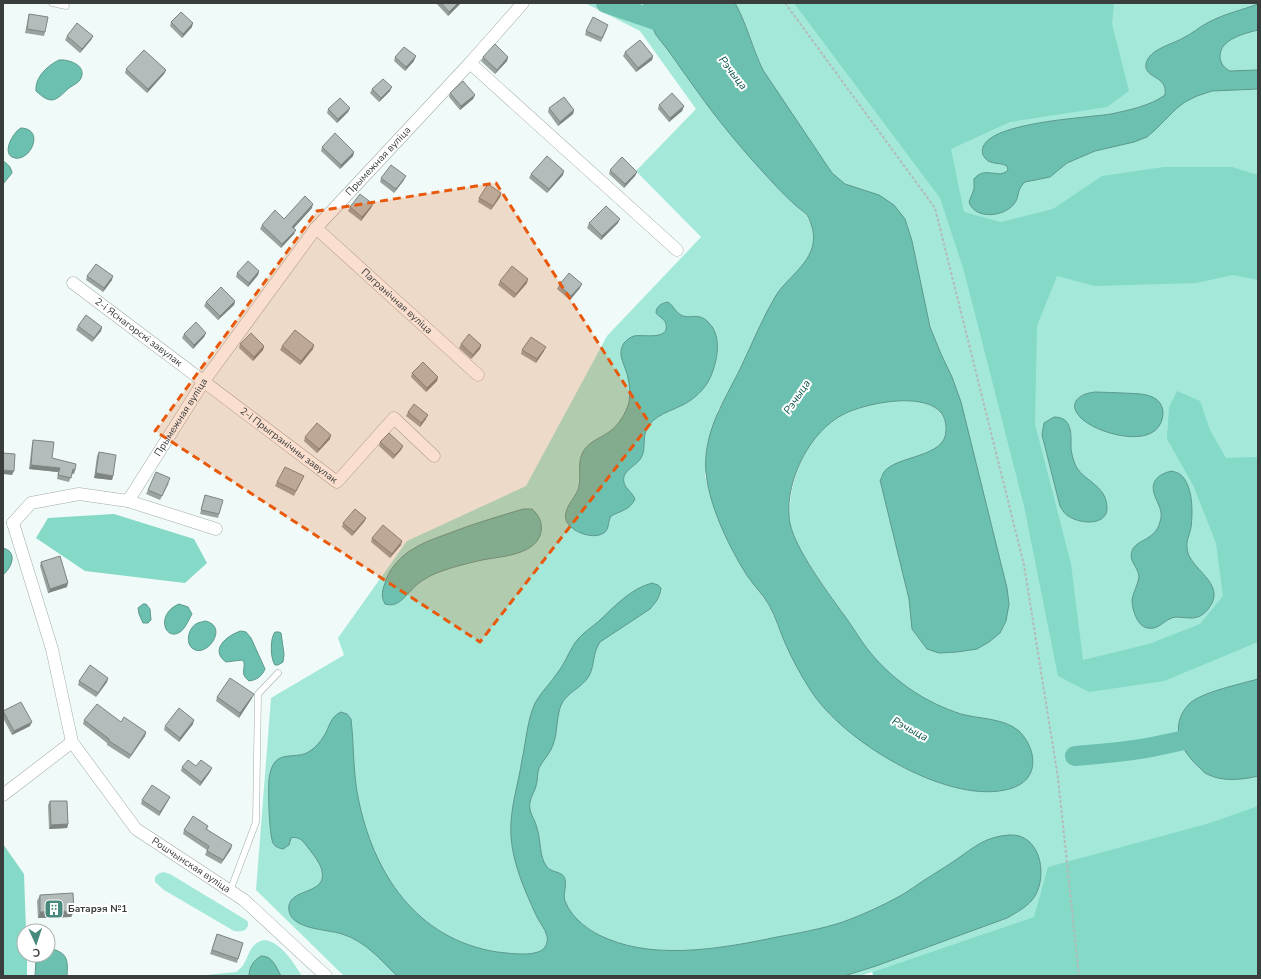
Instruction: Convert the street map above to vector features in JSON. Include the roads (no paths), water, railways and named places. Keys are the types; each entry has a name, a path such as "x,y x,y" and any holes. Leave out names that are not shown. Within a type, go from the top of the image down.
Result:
{"street":[{"name":"Прымежная вуліца","path":"128,501 204,381 316,228 470,63 523,3"},
{"path":"470,63 677,250"},
{"name":"Пагранічная вуліца","path":"316,228 478,375"},
{"name":"2-і Яснагорскі завулак","path":"73,283 204,381"},
{"name":"2-і Прыгранічны завулак","path":"204,381 337,482 394,418 434,456"},
{"path":"3,795 72,742 52,649 8,521 31,503 79,494 128,501 216,529"},
{"name":"Рошчынская вуліца","path":"72,742 136,829 244,900 326,976"}],"lane":[{"path":"52,3 66,6"},
{"path":"230,891 256,822 258,694 278,673"}],"water":[{"path":"644,3 735,3 743,19 763,70 832,173 845,184 879,195 894,205 905,219 912,241 930,327 952,377 961,402 1007,588 1009,604 1006,621 1000,633 989,642 977,649 957,652 939,653 927,649 912,629 909,599 880,480 884,472 890,466 929,451 938,446 944,440 946,431 943,417 935,407 921,402 887,402 855,409 832,422 811,444 796,472 789,502 791,529 813,571 864,645 893,676 914,692 948,710 968,716 999,721 1013,727 1021,733 1030,747 1033,761 1028,778 1018,786 1005,790 981,792 954,787 926,778 871,748 846,729 826,710 811,691 789,651 769,605 748,577 732,550 718,519 708,486 706,456 711,432 719,410 770,305 781,289 807,259 813,242 813,231 807,215 774,184 729,133 656,35 647,15"},
{"path":"1258,4 1258,30 1241,35 1229,41 1221,50 1220,56 1223,65 1230,71 1258,70 1258,89 1212,91 1197,96 1185,102 1176,109 1147,137 1134,142 1095,151 1067,163 1050,177 1025,182 1020,188 1014,204 1004,212 990,215 977,212 972,208 969,202 974,189 974,179 983,173 1000,174 1008,170 1007,166 992,163 983,156 983,147 990,139 1003,132 1021,127 1111,114 1139,107 1159,99 1165,95 1165,89 1160,80 1146,69 1146,64 1151,55 1215,19"},
{"path":"59,60 71,62 79,66 82,73 81,78 61,96 54,100 46,99 36,91 37,81 50,65"},
{"path":"21,128 28,130 32,134 34,139 33,144 26,155 21,158 15,158 8,153 9,143"},
{"path":"3,161 9,166 12,173 3,184"},
{"path":"668,302 681,315 688,317 701,317 705,319 713,329 716,336 717,351 712,374 705,386 696,396 686,403 658,417 649,425 645,433 643,454 639,461 628,470 624,477 626,487 635,499 633,503 628,508 611,516 607,529 601,535 595,536 583,534 568,524 565,516 567,508 578,490 582,454 587,446 616,426 628,406 630,396 629,384 621,356 624,343 634,336 654,336 664,333 666,324 656,313 656,311 660,305"},
{"path":"1096,392 1142,394 1153,397 1161,405 1163,417 1161,423 1153,432 1143,436 1133,437 1121,436 1098,429 1088,424 1081,418 1075,408 1075,403 1080,397 1085,394"},
{"path":"1054,417 1065,420 1068,423 1071,433 1071,451 1078,470 1103,493 1106,499 1106,513 1103,518 1099,520 1087,522 1075,519 1065,514 1060,506 1042,435 1044,423"},
{"path":"1172,471 1181,475 1190,492 1192,514 1187,548 1189,556 1211,584 1214,591 1214,599 1209,608 1198,617 1177,617 1169,619 1155,628 1147,628 1140,624 1133,608 1132,600 1138,583 1139,574 1132,561 1131,555 1137,544 1154,533 1158,528 1161,514 1153,488 1155,481 1160,475"},
{"path":"523,509 532,509 541,522 541,533 532,546 515,554 457,566 438,573 419,583 399,602 390,605 385,604 382,592 388,575 397,562 409,552 426,542 456,530"},
{"path":"3,548 11,553 12,560 9,568 3,575"},
{"path":"652,583 661,588 659,597 654,604 650,609 600,642 597,646 589,676 583,684 567,697 561,705 558,715 555,740 539,768 537,784 530,802 530,809 537,828 544,863 548,868 563,875 565,878 565,901 572,914 582,924 601,936 627,945 648,949 670,950 714,948 810,931 843,922 879,907 907,892 975,846 993,838 1009,835 1020,836 1028,841 1038,856 1041,867 1041,877 1039,887 1032,900 1022,909 1007,918 876,966 844,976 397,976 379,958 358,941 336,932 311,928 297,922 292,917 289,911 290,903 293,898 319,884 322,879 322,871 316,858 300,839 291,838 289,845 283,849 279,848 273,843 269,812 270,772 278,759 287,756 301,755 314,748 324,736 332,719 341,712 347,714 351,719 356,788 365,825 387,876 403,898 421,917 443,933 468,945 497,952 515,954 536,953 545,947 547,936 536,915 520,877 514,857 511,837 511,818 530,717 537,699 561,668 578,639 623,599 637,589"},
{"path":"143,604 146,604 150,609 151,620 148,623 143,623 139,614 138,608"},
{"path":"179,604 188,607 192,614 182,631 175,634 170,633 165,626 165,620 167,614 172,608"},
{"path":"205,621 212,624 216,635 209,646 203,650 192,648 188,639 191,629 197,623"},
{"path":"241,631 246,632 251,638 265,669 259,677 254,680 249,681 245,676 244,662 242,660 226,662 219,653 222,644 226,639"},
{"path":"275,632 281,633 284,654 283,662 278,665 275,665 273,662 271,653 271,643"},
{"path":"1258,679 1258,776 1239,779 1226,779 1213,777 1206,774 1187,754 1182,746 1178,729 1179,720 1183,712 1189,704 1202,696"},
{"path":"56,951 64,955 66,958 67,976 35,976 36,963 56,963"},
{"path":"261,956 265,956 271,960 281,976 249,976 252,964"}],"waterway":[{"name":"Рэчыца","path":"606,3 673,26"},
{"name":"Рэчыца","path":"1075,756 1142,749 1205,734 1258,717"}],"place":[{"name":"Батарэя №1","path":"54,909"}]}
